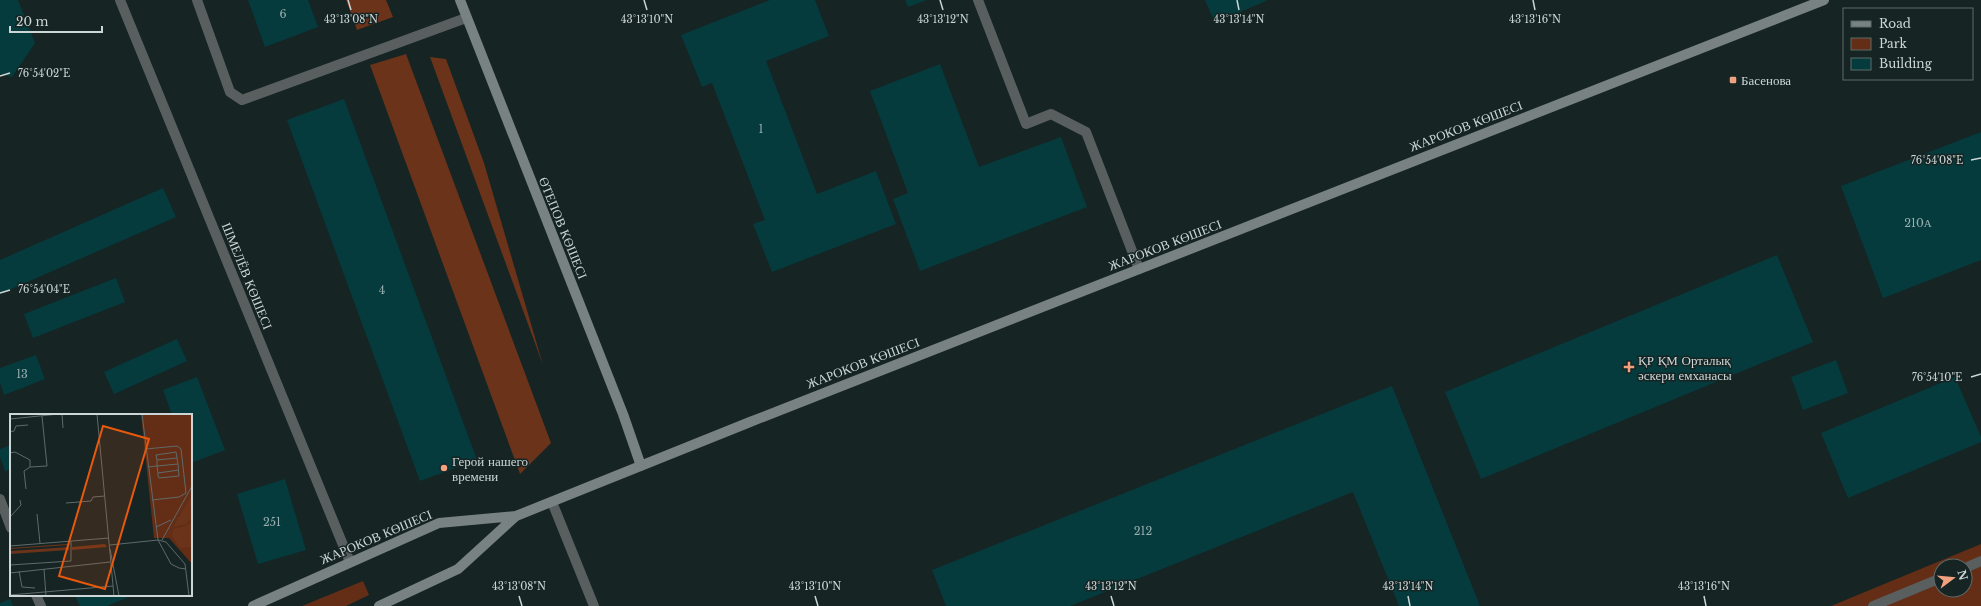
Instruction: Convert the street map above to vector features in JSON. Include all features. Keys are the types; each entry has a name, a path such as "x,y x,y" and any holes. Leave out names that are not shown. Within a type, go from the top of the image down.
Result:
{"main road":[{"name":"ӨТЕПОВ КӨШЕСІ","path":"460,0 620,406 641,466"},
{"name":"ЖАРОКОВ КӨШЕСІ","path":"253,606 439,523 516,516 1824,0"},
{"name":"ЖАРОКОВ КӨШЕСІ","path":"380,606 458,569 516,516"}],"street":[{"name":"ШМЕЛЁВ КӨШЕСІ","path":"120,0 350,562"},
{"path":"197,0 230,92 242,100 466,18"},
{"path":"978,0 1026,124 1051,114 1086,132 1139,269"},
{"path":"0,499 10,525"},
{"path":"552,502 594,606"},
{"path":"1872,606 1933,581"},
{"path":"36,596 40,606"}],"green space":[{"path":"1981,544 1981,606 1831,606 1933,564 1933,598 1973,598 1973,558 1947,558"},
{"path":"363,581 369,595 346,606 302,606"}],"shaded area":[{"path":"346,0 386,0 393,17 357,30"},
{"path":"406,54 551,443 520,474 370,65"},
{"path":"430,57 446,59 484,163 543,365"}],"building":[{"path":"0,0 18,0 35,43 12,77 0,74"},
{"path":"248,0 308,0 318,27 265,47"},
{"path":"770,0 815,0 829,36 766,61 817,194 876,171 896,224 772,272 753,224 765,220 712,83 702,87 681,35"},
{"path":"905,0 927,0 908,7"},
{"path":"1205,0 1268,0 1215,23"},
{"path":"940,64 979,167 1061,137 1087,207 920,271 893,199 908,193 870,91"},
{"path":"344,99 477,460 420,481 287,120"},
{"path":"1981,132 1981,260 1883,298 1841,186"},
{"path":"163,188 176,217 0,294 0,260"},
{"name":"ҚР ҚМ Орталық әскери емханасы","path":"1777,255 1813,342 1481,479 1445,392"},
{"path":"116,278 125,302 33,338 24,314"},
{"path":"177,339 187,361 114,394 104,372"},
{"path":"36,355 45,379 4,395 0,383 0,368"},
{"path":"1836,360 1848,393 1803,410 1791,377"},
{"path":"197,377 225,450 192,463 192,414 172,414 163,390"},
{"path":"1955,377 1981,437 1981,442 1848,498 1821,433"},
{"path":"1392,386 1480,606 1399,606 1353,492 1070,606 946,606 932,570"},
{"path":"10,445 10,469 5,471 0,457 0,449"},
{"path":"285,479 306,550 258,564 237,494"},
{"path":"75,596 131,596 107,606 80,606"},
{"path":"10,599 13,606 0,606 0,603"}],"place":[{"name":"Басенова","path":"1733,80"},
{"name":"ҚР ҚМ Орталық әскери емханасы","path":"1629,367"},
{"name":"Герой нашего времени","path":"444,468"}]}
